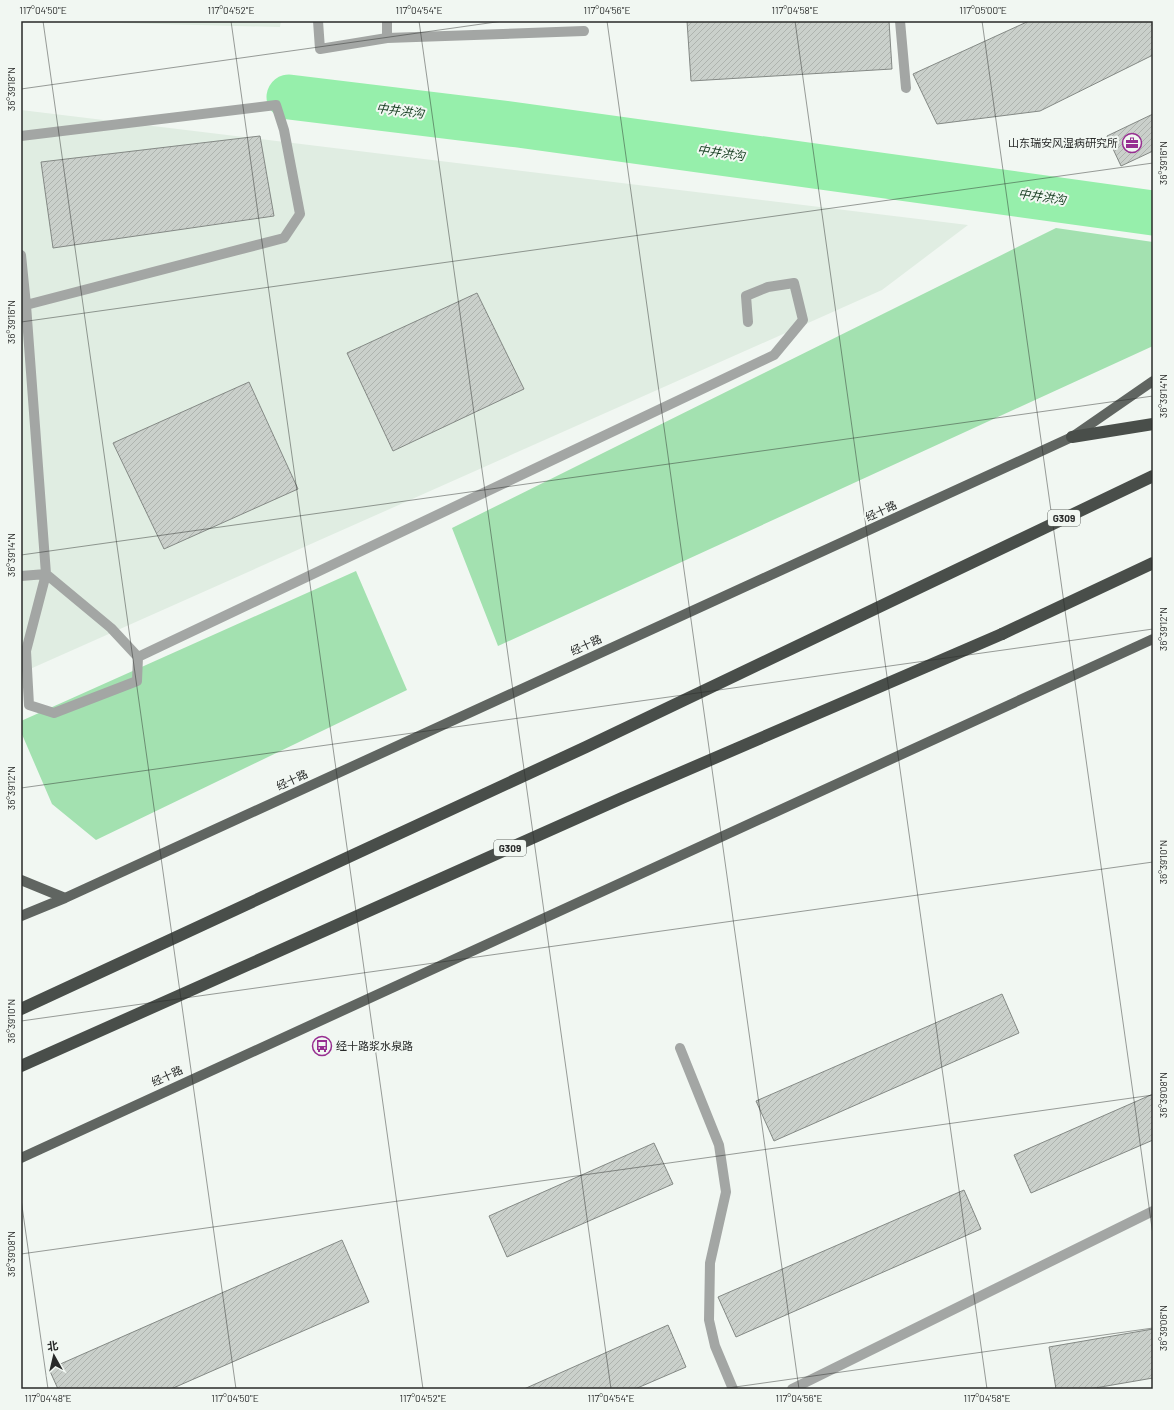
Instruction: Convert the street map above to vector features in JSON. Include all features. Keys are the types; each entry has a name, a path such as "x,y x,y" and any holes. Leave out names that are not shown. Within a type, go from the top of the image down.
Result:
{"highway":[{"path":"1072,437 1153,424"},
{"name":"G309","path":"21,1009 578,750 1153,476"},
{"name":"G309","path":"21,1066 614,801 1002,634 1153,563"}],"main road":[{"name":"经十路","path":"21,916 64,898 1072,437 1153,381"},
{"name":"经十路","path":"21,1158 1153,639"},
{"path":"21,880 64,898"}],"street":[{"path":"318,21 320,49 387,38 584,30"},
{"path":"387,21 387,38"},
{"path":"900,21 906,88"},
{"path":"21,136 276,105 284,130 300,214 284,238 26,305"},
{"path":"21,255 46,574 26,651 29,705 54,714 137,681 138,657 111,628 46,574 21,576"},
{"path":"138,657 774,356 803,320 794,283 768,287 746,296 748,322"},
{"path":"680,1048 719,1145 726,1192 710,1263 709,1320 715,1346 733,1389"},
{"path":"792,1389 1153,1211"}],"shaded area":[{"path":"43,21 281,21 280,27"},
{"path":"21,110 968,225 882,290 21,673"}],"green space":[{"path":"1056,228 1153,242 1153,346 498,646 452,528"},
{"path":"356,571 407,690 96,840 52,804 21,732 21,721"}],"building":[{"path":"687,21 889,21 892,69 691,81"},
{"path":"1029,21 1153,21 1153,55 1040,111 937,124 913,74"},
{"name":"山东瑞安风湿病研究所","path":"1153,114 1153,151 1121,166 1107,136"},
{"path":"260,136 274,216 53,248 41,162"},
{"path":"477,293 524,389 393,451 347,353"},
{"path":"249,382 298,489 164,549 113,443"},
{"path":"1002,994 1019,1033 774,1141 756,1101"},
{"path":"1153,1094 1153,1140 1031,1193 1014,1155"},
{"path":"654,1143 673,1184 507,1257 489,1216"},
{"path":"964,1190 981,1229 736,1337 718,1297"},
{"path":"342,1240 369,1302 171,1389 58,1389 49,1369"},
{"path":"668,1325 686,1367 635,1389 524,1389"},
{"path":"1153,1329 1153,1378 1089,1389 1056,1389 1049,1347"}],"waterway":[{"name":"中井洪沟","path":"289,97 518,125 1153,213"}],"place":[{"name":"山东瑞安风湿病研究所","path":"1132,143"},
{"name":"经十路浆水泉路","path":"322,1046"}]}
